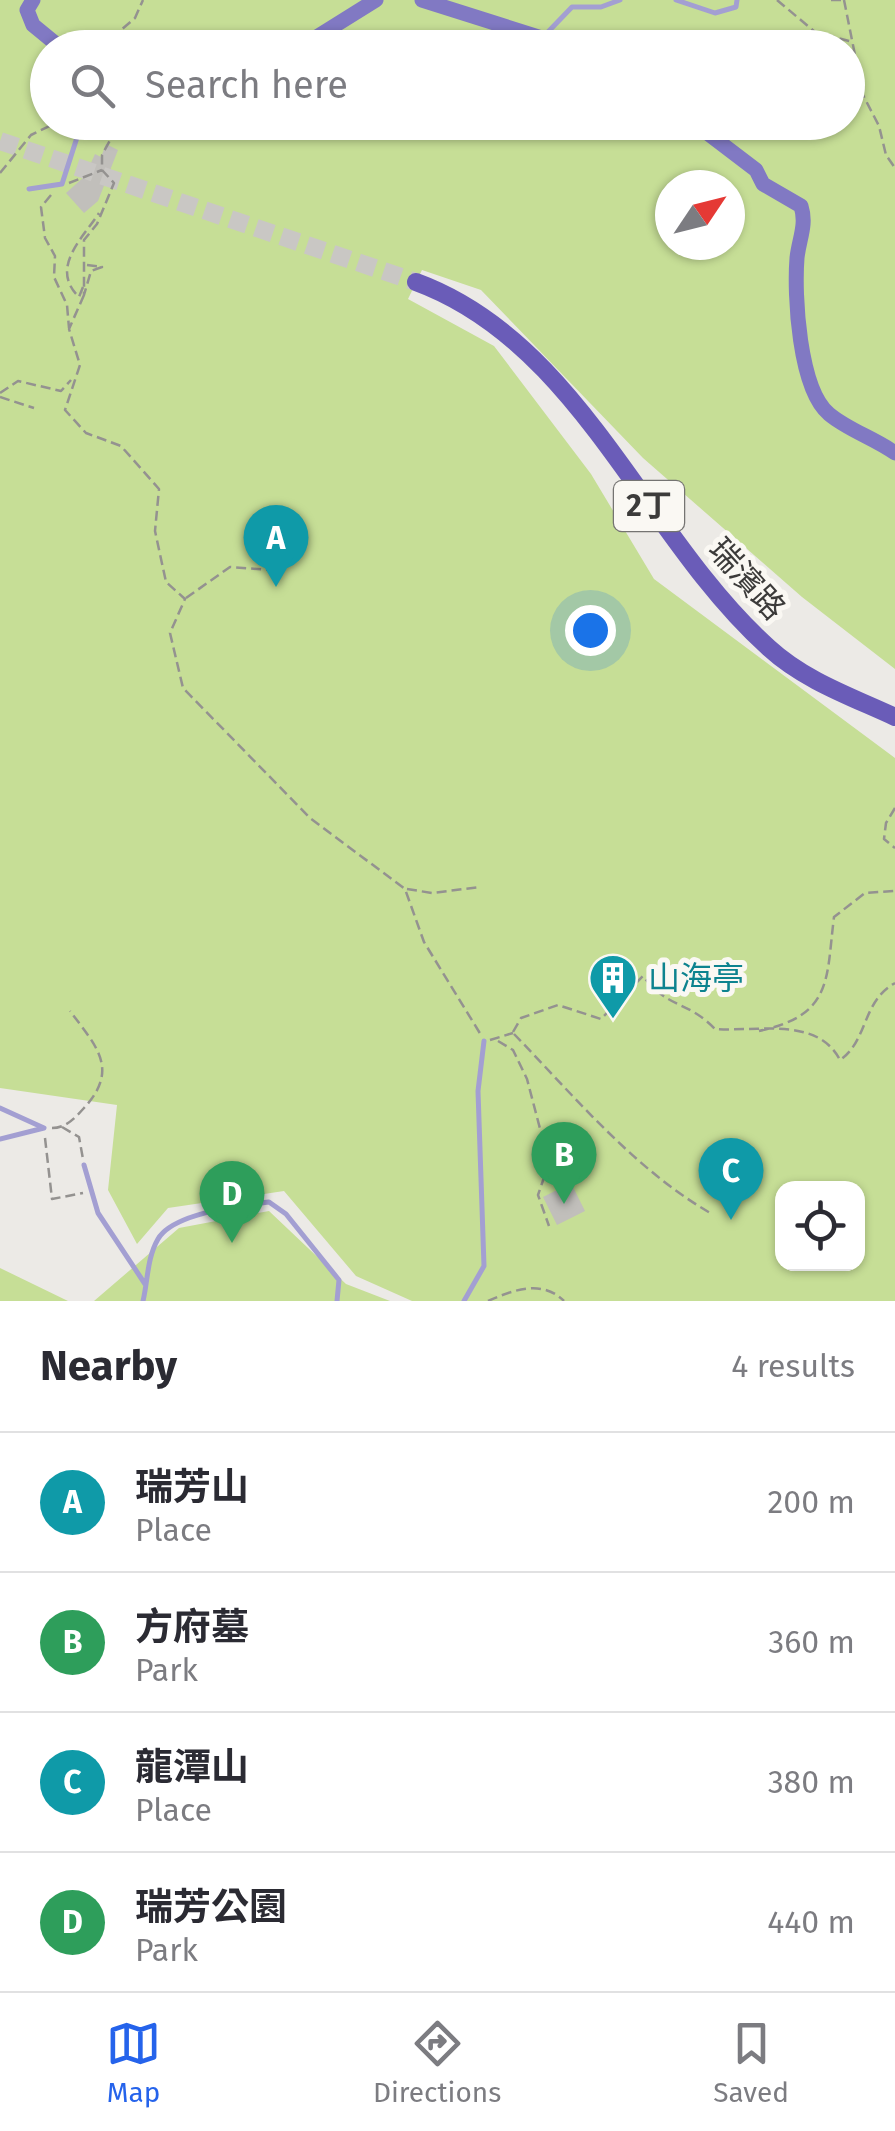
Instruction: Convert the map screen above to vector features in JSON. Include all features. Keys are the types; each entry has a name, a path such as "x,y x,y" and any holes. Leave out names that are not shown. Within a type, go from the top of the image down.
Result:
{"main road":[{"name":"瑞濱路","path":"416,282 446,293 518,340 556,382 705,581 771,650 831,690 895,717"}],"street":[{"path":"33,0 27,10 39,30"},
{"path":"329,30 376,0"},
{"path":"422,0 524,30"},
{"path":"717,140 756,170 763,184 801,206 805,218 797,258 798,327 817,400 826,412 895,453"}],"lane":[{"path":"550,30 572,7 601,6 620,0"},
{"path":"676,0 715,12 736,8 737,0"},
{"path":"29,190 62,184 76,140"},
{"path":"464,1301 484,1266 478,1091 484,1041"},
{"path":"0,1108 44,1128"},
{"path":"0,1139 44,1128"},
{"path":"84,1165 98,1213 146,1286"},
{"path":"143,1301 160,1235 177,1222 240,1205 269,1202 286,1214 338,1280 337,1301"}],"path":[{"path":"121,30 135,18 143,0"},
{"path":"777,0 813,30"},
{"path":"831,0 842,0 850,30"},
{"path":"865,99 879,126 886,156 895,168"},
{"path":"0,173 30,136"},
{"path":"84,295 84,240 97,224 114,184 102,170 102,156 110,140"},
{"path":"0,395 18,381 61,391 80,364 69,329 67,305 54,277 55,256 45,238 41,207 62,184 102,170"},
{"path":"84,286 79,297 74,292 68,266 71,248 102,208"},
{"path":"69,329 91,271 102,267 87,265"},
{"path":"72,379 65,410 86,432 121,446 159,489 155,532 162,566 166,582 185,599"},
{"path":"0,395 34,408"},
{"path":"278,581 271,570 230,567 185,599 170,633 183,688 310,818 405,889 432,893 480,886"},
{"path":"895,808 886,823 884,839 895,848"},
{"path":"405,889 424,942 466,1004 484,1041 512,1033 521,1018 558,1006 607,1021"},
{"path":"753,1032 787,1024 817,1002 828,982 834,918 866,893 895,892"},
{"path":"601,1019 643,976 660,998 695,1008 716,1029 813,1032 832,1045 840,1060 851,1053 870,1004 895,983"},
{"path":"61,1127 99,1092 103,1068 100,1052 70,1011"},
{"path":"512,1033 634,1155 688,1200 712,1214"},
{"path":"497,1040 512,1050 527,1079 549,1163 538,1194 549,1226"},
{"path":"84,1165 79,1136 61,1127 44,1128 52,1199 91,1192"},
{"path":"488,1301 514,1290 536,1288 553,1290 564,1301"}],"green space":[{"path":"0,0 895,0 895,669 802,597 643,458 481,290 422,270 408,299 494,346 591,474 654,579 895,758 895,1301 412,1301 356,1276 284,1191 168,1208 137,1244 108,1190 117,1105 0,1088"},
{"path":"269,1211 346,1284 390,1301 94,1301 179,1228"},
{"path":"0,1268 68,1301 0,1301"}],"building":[{"path":"106,144 118,150 98,201 84,213 66,193 85,176 95,154 101,157"},
{"path":"571,1183 585,1211 557,1225 543,1197"}],"tunnel":[{"path":"0,141 416,282"}],"place":[{"name":"瑞芳山","path":"276,587"},
{"name":"山海亭","path":"613,1020"},
{"name":"方府墓","path":"564,1204"},
{"name":"龍潭山","path":"731,1220"},
{"name":"瑞芳公園","path":"232,1243"}]}
